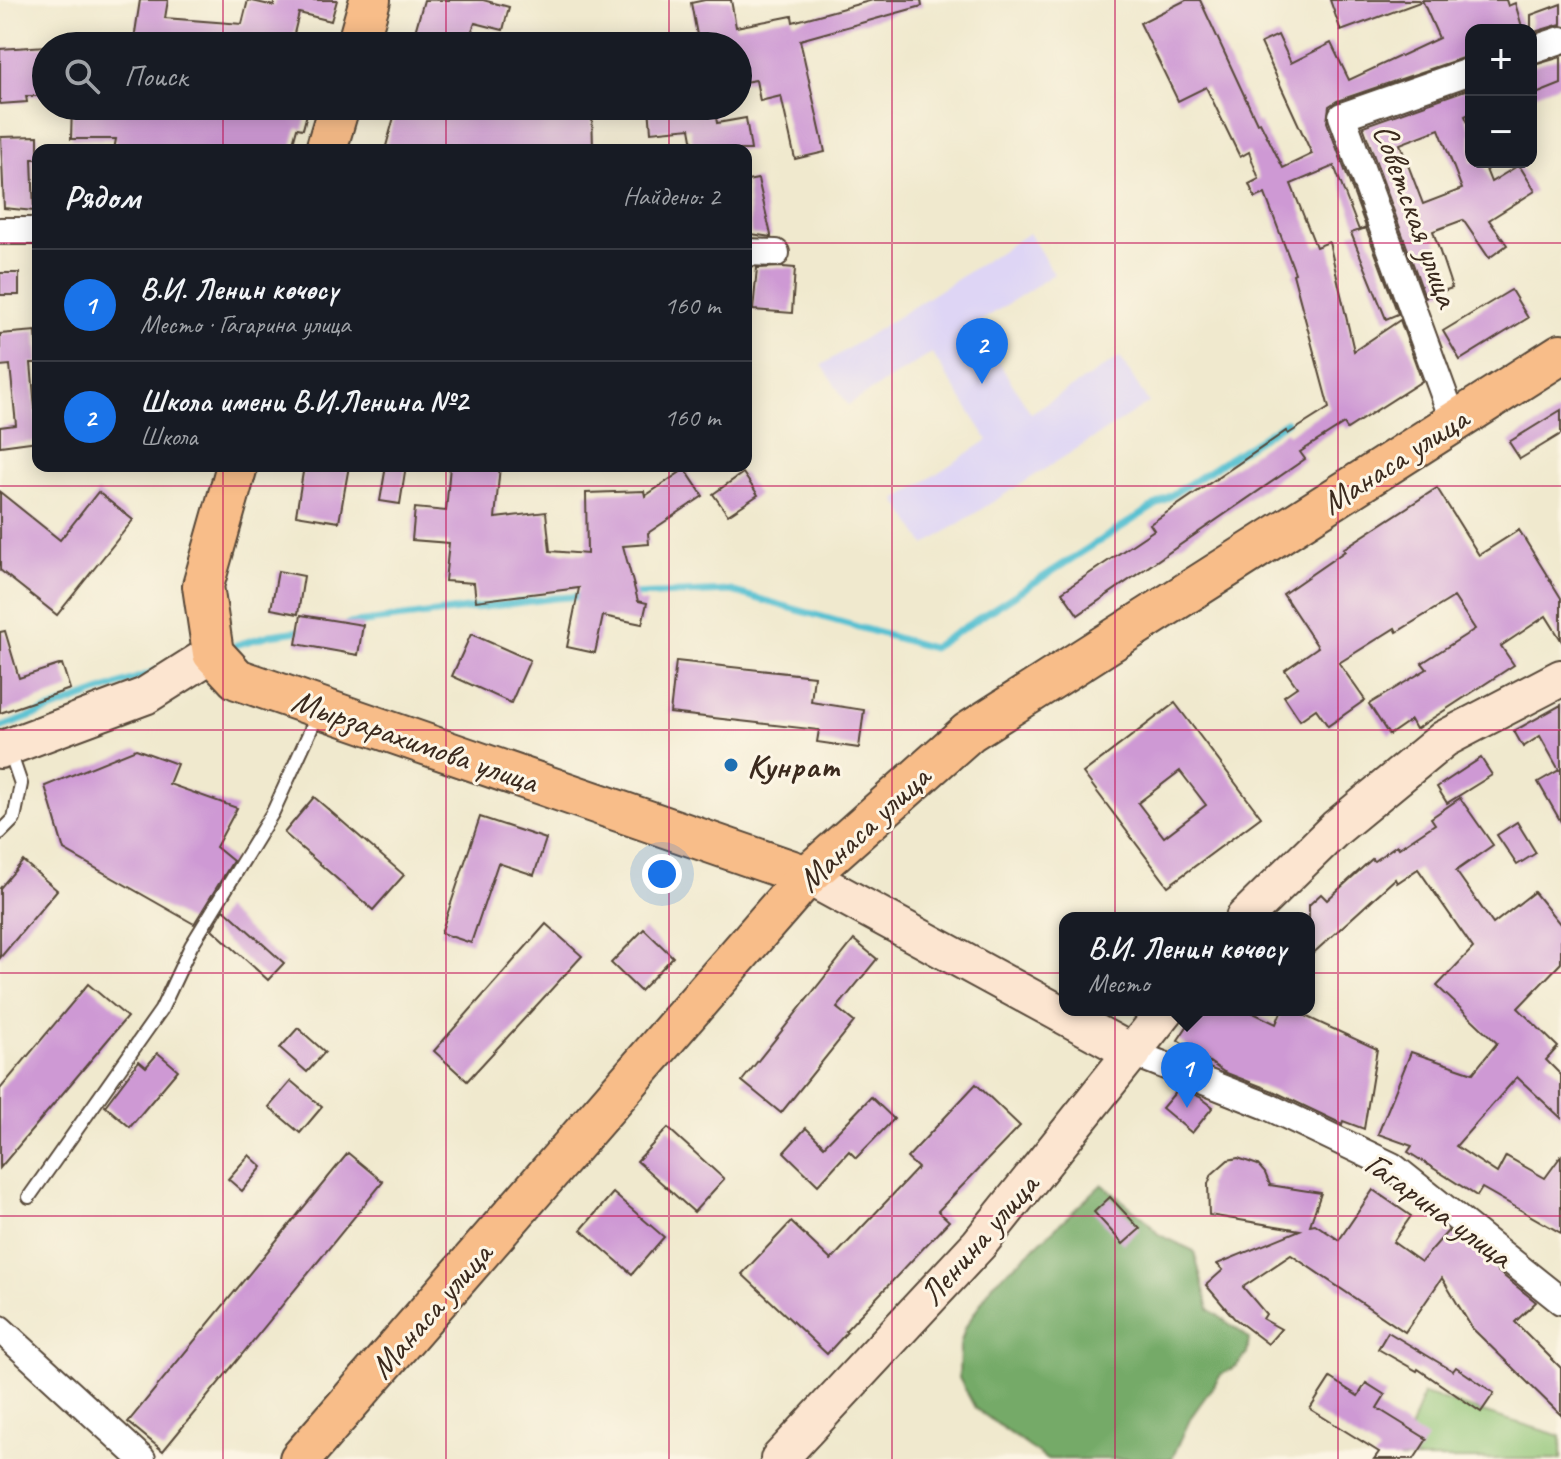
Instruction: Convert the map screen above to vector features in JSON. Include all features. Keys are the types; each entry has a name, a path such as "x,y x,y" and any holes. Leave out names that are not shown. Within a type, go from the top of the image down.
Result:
{"main road":[{"path":"361,32 370,0"},
{"path":"328,144 335,120"},
{"name":"Манаса улица","path":"300,1459 807,876 969,732 1561,354"},
{"path":"4,749 145,696 213,653 203,586 235,472"},
{"name":"Мырзарахимова улица","path":"213,653 237,679 807,876"},
{"path":"1250,912 1336,828 1444,739 1561,678"},
{"path":"807,876 1059,1013"},
{"path":"1065,1016 1133,1053"},
{"name":"Ленина улица","path":"779,1459 979,1244 1161,1016"}],"street":[{"path":"1537,48 1561,40"},
{"name":"Советская улица","path":"1454,422 1342,116 1465,73"},
{"path":"0,231 32,231"},
{"path":"752,252 776,253"},
{"name":"Гагарина улица","path":"1133,1053 1267,1106 1392,1166 1561,1301"},
{"path":"0,1329 142,1459"}],"lane":[{"path":"29,1197 161,1010 191,946 273,812 321,708"},
{"path":"0,833 14,819 21,784 4,749"}],"shaded area":[{"path":"1029,233 1054,274 975,325 1031,413 1120,357 1149,403 925,545 896,500 988,440 932,353 848,405 822,365"}],"green space":[{"path":"1102,1184 1145,1219 1158,1234 1194,1251 1209,1309 1249,1338 1247,1354 1236,1366 1221,1375 1191,1417 1172,1459 1046,1459 975,1408 959,1378 960,1345 965,1328 993,1284"},
{"path":"1423,1394 1561,1436 1561,1459 1400,1459"}],"building":[{"path":"140,0 168,0 165,18 242,24 248,0 274,6 274,0 337,0 331,21 299,13 294,32 135,32"},
{"path":"424,0 483,0 509,7 503,30 475,23 471,32 415,32"},
{"path":"731,0 736,27 792,16 793,22 873,0 921,0 922,6 800,40 825,152 795,159 781,96 760,101 756,80 752,81 752,32 696,32 691,3"},
{"path":"1186,0 1200,0 1257,123 1260,122 1283,168 1312,154 1261,43 1278,35 1291,63 1331,43 1349,80 1439,38 1422,0 1506,0 1508,6 1515,3 1521,24 1465,24 1465,57 1329,106 1327,122 1366,227 1359,230 1334,166 1291,184 1316,247 1329,242 1354,351 1400,320 1422,381 1347,429 1344,424 1300,452 1305,459 1078,615 1062,592 1154,530 1150,524 1286,431 1288,434 1329,408 1295,273 1265,194 1255,198 1249,184 1259,179 1249,152 1240,157 1206,87 1178,101 1140,23"},
{"path":"1330,0 1419,0 1420,2 1341,31"},
{"path":"1561,4 1561,24 1537,31 1537,24 1531,24 1531,15"},
{"path":"32,47 32,96 26,96 27,102 0,104 0,49"},
{"path":"1561,57 1561,84 1537,94 1537,64"},
{"path":"1465,90 1465,168 1485,168 1491,182 1514,168 1521,168 1535,191 1489,220 1507,245 1489,258 1463,220 1433,231 1452,288 1425,297 1363,126","holes":["1439,129 1462,189 1423,204 1400,144"]},
{"path":"72,120 305,120 303,129 297,128 293,144 115,144 116,139 71,139"},
{"path":"393,120 592,120 593,144 387,144"},
{"path":"650,120 716,120 717,123 746,120 750,144 693,144 690,128 651,132"},
{"path":"38,136 38,144 32,144 32,211 4,208 1,137"},
{"path":"758,179 771,237 752,234 752,180"},
{"path":"1366,228 1398,314 1386,319 1351,233"},
{"path":"757,268 795,268 792,313 753,310"},
{"path":"0,273 19,273 19,295 0,295"},
{"path":"1511,290 1528,318 1460,360 1443,331"},
{"path":"32,331 32,442 0,446 0,427 16,425 10,365 0,366 0,334"},
{"path":"1561,410 1561,434 1520,459 1509,442"},
{"path":"303,472 348,472 339,522 296,515"},
{"path":"385,472 405,472 400,504 380,501"},
{"path":"449,472 499,472 495,518 546,512 550,551 587,554 586,493 644,491 645,496 681,472 687,472 703,496 648,533 649,544 623,546 638,601 647,603 642,624 603,616 595,653 567,647 579,588 476,601 474,583 445,581 449,543 412,540 415,508 446,511"},
{"path":"743,473 758,495 728,515 713,494"},
{"path":"1437,488 1479,555 1519,530 1561,598 1561,640 1546,616 1501,646 1514,665 1416,729 1411,720 1389,735 1369,704 1427,669 1422,663 1475,629 1454,597 1397,632 1395,628 1339,663 1365,700 1328,726 1316,709 1300,720 1284,696 1297,687 1285,670 1318,647 1283,594 1345,551 1343,549"},
{"path":"0,492 60,540 98,492 133,520 57,615 0,570"},
{"path":"278,571 304,576 298,614 271,609"},
{"path":"301,615 363,625 358,655 296,644"},
{"path":"5,631 19,678 62,664 70,689 0,713 0,632"},
{"path":"471,634 530,660 511,703 452,676"},
{"path":"676,661 814,676 811,702 864,710 859,748 817,742 819,730 670,713"},
{"path":"1175,703 1261,817 1168,886 1083,773","holes":["1180,771 1206,805 1164,837 1138,803"]},
{"path":"1561,705 1561,822 1538,782 1559,770 1540,736 1523,747 1514,731"},
{"path":"136,749 177,764 169,784 237,808 216,847 233,861 194,924 64,850 45,786"},
{"path":"1481,758 1492,775 1447,803 1437,787"},
{"path":"314,797 404,875 373,910 284,833"},
{"path":"1460,798 1493,845 1456,871 1493,924 1534,892 1561,925 1561,963 1518,1008 1558,1047 1546,1060 1561,1075 1561,1118 1517,1077 1456,1146 1497,1173 1506,1156 1545,1178 1561,1156 1561,1233 1482,1188 1477,1196 1408,1152 1412,1146 1378,1134 1411,1052 1473,1073 1497,1043 1437,986 1473,948 1418,869 1397,883 1395,879 1315,952 1315,912 1309,912 1309,905 1321,894 1327,900 1372,859 1374,861 1397,845 1399,848 1435,824 1431,818"},
{"path":"480,817 546,839 534,875 498,863 471,943 441,933"},
{"path":"1517,822 1536,853 1517,865 1497,835"},
{"path":"23,861 57,890 0,958 0,888"},
{"path":"224,909 284,963 268,980 212,929"},
{"path":"546,924 582,956 467,1081 434,1051"},
{"path":"644,929 673,957 640,991 611,963"},
{"path":"854,940 877,959 837,1008 854,1022 781,1113 742,1081"},
{"path":"88,984 127,1017 0,1168 0,1089"},
{"path":"1194,1016 1259,1016 1276,1024 1279,1016 1305,1016 1377,1049 1364,1129 1343,1121 1342,1124 1224,1072 1178,1040"},
{"path":"298,1028 325,1052 307,1072 280,1048"},
{"path":"158,1053 178,1070 130,1127 105,1106 139,1061 146,1067"},
{"path":"291,1081 322,1107 300,1133 269,1107"},
{"path":"976,1084 1020,1126 938,1211 949,1221 827,1354 742,1274 791,1222 831,1260 918,1168 907,1158"},
{"path":"1179,1088 1213,1107 1192,1133 1162,1108"},
{"path":"871,1097 894,1119 856,1158 849,1151 818,1185 784,1152 806,1128 824,1146"},
{"path":"668,1128 724,1179 694,1212 637,1161"},
{"path":"348,1153 383,1182 163,1451 128,1422"},
{"path":"249,1155 262,1167 242,1191 228,1179"},
{"path":"1238,1158 1258,1165 1270,1185 1321,1193 1310,1225 1315,1224 1339,1240 1373,1190 1411,1216 1393,1242 1421,1262 1448,1231 1536,1302 1515,1322 1561,1368 1561,1415 1472,1328 1442,1278 1405,1332 1291,1255 1243,1287 1266,1314 1263,1319 1281,1329 1268,1344 1234,1318 1206,1285 1223,1270 1217,1264 1300,1230 1209,1215 1208,1184 1212,1174 1228,1160"},
{"path":"613,1193 664,1237 632,1274 581,1230"},
{"path":"1110,1197 1140,1229 1123,1244 1094,1212"},
{"path":"1388,1332 1453,1371 1456,1367 1494,1393 1481,1412 1418,1369 1378,1349"},
{"path":"1330,1378 1358,1396 1366,1383 1385,1395 1377,1408 1427,1439 1414,1459 1374,1459 1379,1452 1310,1409"}],"waterway":[{"path":"630,595 731,591 932,648 1286,422"},
{"path":"348,624 585,596"},
{"path":"236,645 270,635 307,630"},
{"path":"0,728 156,671"}],"place":[{"name":"Школа имени В.И.Ленина №2","path":"982,384"},
{"name":"Кунрат","path":"731,765"},
{"name":"В.И. Ленин көчөсү","path":"1187,1108"}]}
